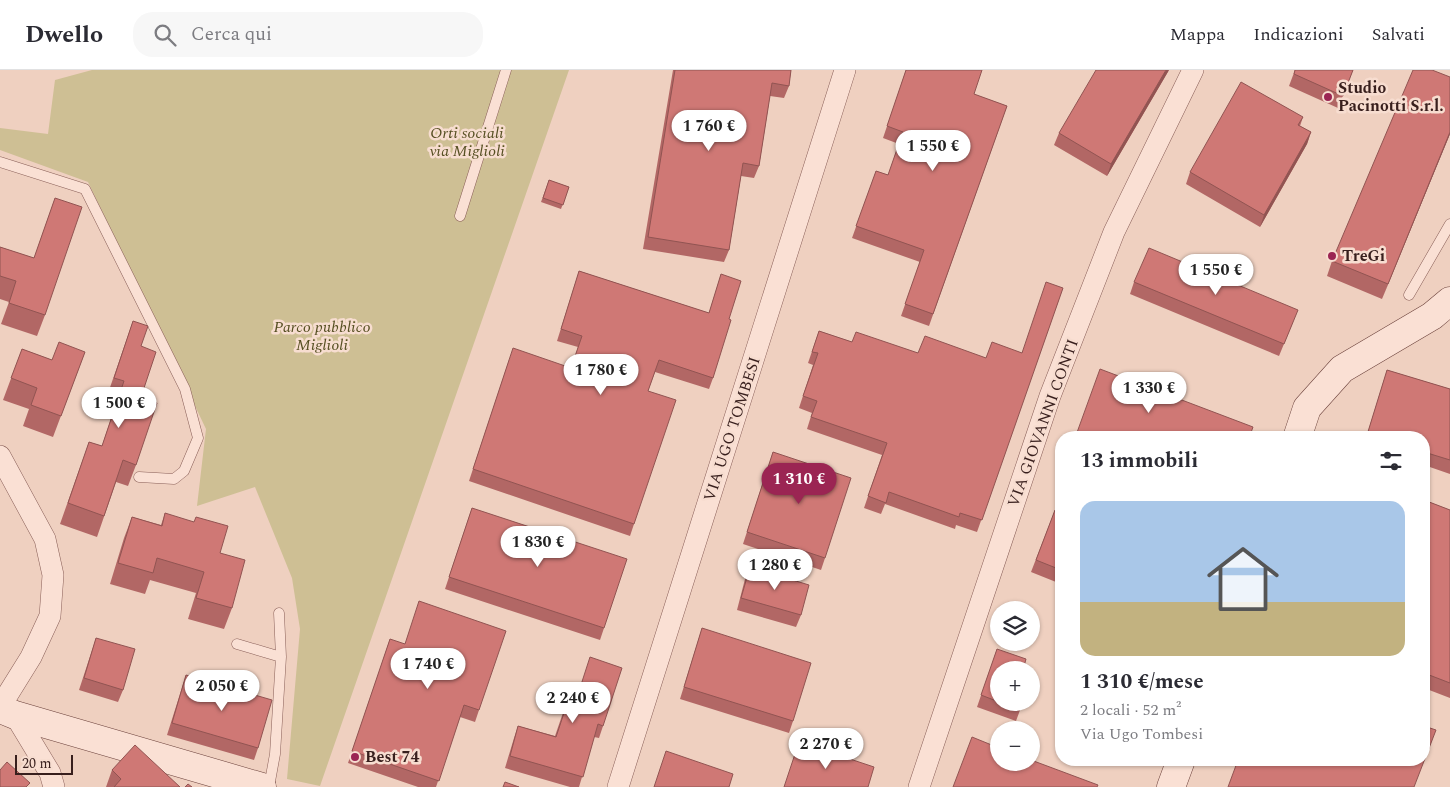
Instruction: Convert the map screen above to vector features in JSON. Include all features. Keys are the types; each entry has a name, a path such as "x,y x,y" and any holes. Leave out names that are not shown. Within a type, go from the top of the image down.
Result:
{"street":[{"name":"VIA UGO TOMBESI","path":"618,787 845,70"},
{"name":"VIA GIOVANNI CONTI","path":"919,787 1050,396 1114,232 1193,70"},
{"path":"1299,431 1307,408 1342,369 1432,316 1450,302"},
{"path":"0,456 45,539 53,575 50,616 5,710"},
{"path":"5,710 50,774 54,787"},
{"path":"5,710 262,787"},
{"path":"1171,787 1179,766"}],"lane":[{"path":"460,216 506,70"},
{"path":"0,162 85,189 185,389 198,438 184,471 174,479 139,477"},
{"path":"1408,295 1450,224"},
{"path":"270,787 281,657 279,613"},
{"path":"237,644 281,657"}],"green space":[{"name":"Parco pubblico Miglioli","path":"92,70 569,70 320,786 287,779 300,629 292,578 255,487 197,506 206,429 88,182 0,150 0,128 48,134 55,80"}],"building":[{"path":"675,70 791,70 789,86 772,83 759,166 743,163 729,250 648,237"},
{"path":"906,70 982,70 974,94 1007,106 933,314 905,304 924,250 856,226 876,171 888,175 903,132 887,126"},
{"path":"1096,70 1166,70 1111,164 1059,133"},
{"path":"1295,70 1353,70 1343,96 1294,74"},
{"path":"1413,70 1432,70 1450,77 1450,132 1388,284 1332,261"},
{"path":"1241,82 1303,117 1298,125 1311,132 1264,215 1190,172"},
{"path":"549,180 569,187 563,205 543,198"},
{"path":"55,198 82,207 45,315 9,303 16,281 0,276 0,247 34,258"},
{"path":"1149,248 1298,310 1284,344 1134,282"},
{"path":"579,271 709,313 721,274 741,281 713,378 659,360 648,391 676,400 634,524 473,469 513,348 571,368 582,336 561,329"},
{"path":"1046,282 1063,288 982,520 960,513 959,517 889,492 886,503 868,496 887,443 811,417 817,401 803,396 818,353 812,352 819,331 852,342 856,332 918,353 925,336 986,358 992,342 1022,353"},
{"path":"133,321 148,326 141,346 156,352 141,397 157,403 136,465 123,460 104,516 68,503 89,442 102,446 124,381 114,378"},
{"path":"59,342 85,352 61,416 31,405 37,388 11,378 22,349 52,360"},
{"path":"1100,369 1253,427 1252,431 1078,431"},
{"path":"1387,370 1450,389 1450,460 1430,454 1430,431 1368,431"},
{"path":"773,452 851,478 825,558 747,532"},
{"path":"1430,502 1450,510 1450,683 1430,675"},
{"path":"472,508 627,559 604,628 449,577"},
{"path":"1055,510 1055,568 1036,560"},
{"path":"165,513 194,522 196,517 228,526 220,553 245,560 232,608 196,598 204,572 157,558 153,573 118,563 132,517 162,526"},
{"path":"750,567 809,585 801,615 741,598"},
{"path":"419,601 506,631 479,710 464,705 439,781 352,751 390,639 405,644"},
{"path":"702,628 811,663 793,721 684,687"},
{"path":"96,638 135,649 123,690 84,678"},
{"path":"996,651 1003,651 1026,659 1025,661 993,661"},
{"path":"590,657 622,668 603,726 598,724 583,777 510,756 518,726 556,737 572,689 579,691"},
{"path":"990,669 990,698 981,695"},
{"path":"186,675 272,700 258,748 172,723"},
{"path":"1430,728 1436,730 1430,746"},
{"path":"972,737 990,744 990,771 1040,771 1040,763 1098,785 1097,787 953,787"},
{"path":"799,742 874,767 868,787 784,787"},
{"path":"135,745 180,787 114,787 121,779 112,770"},
{"path":"666,751 733,774 729,787 654,787"},
{"path":"7,762 30,783 26,787 0,787 0,770"},
{"path":"1236,766 1422,766 1414,787 1228,787"},
{"path":"505,782 519,787 503,787"}],"place":[{"name":"Studio Pacinotti S.r.l.","path":"1328,97"},
{"name":"TreGi","path":"1332,256"},
{"name":"Best 74","path":"355,757"}],"park label":[{"name":"Orti sociali via Miglioli","path":"467,142"}]}
